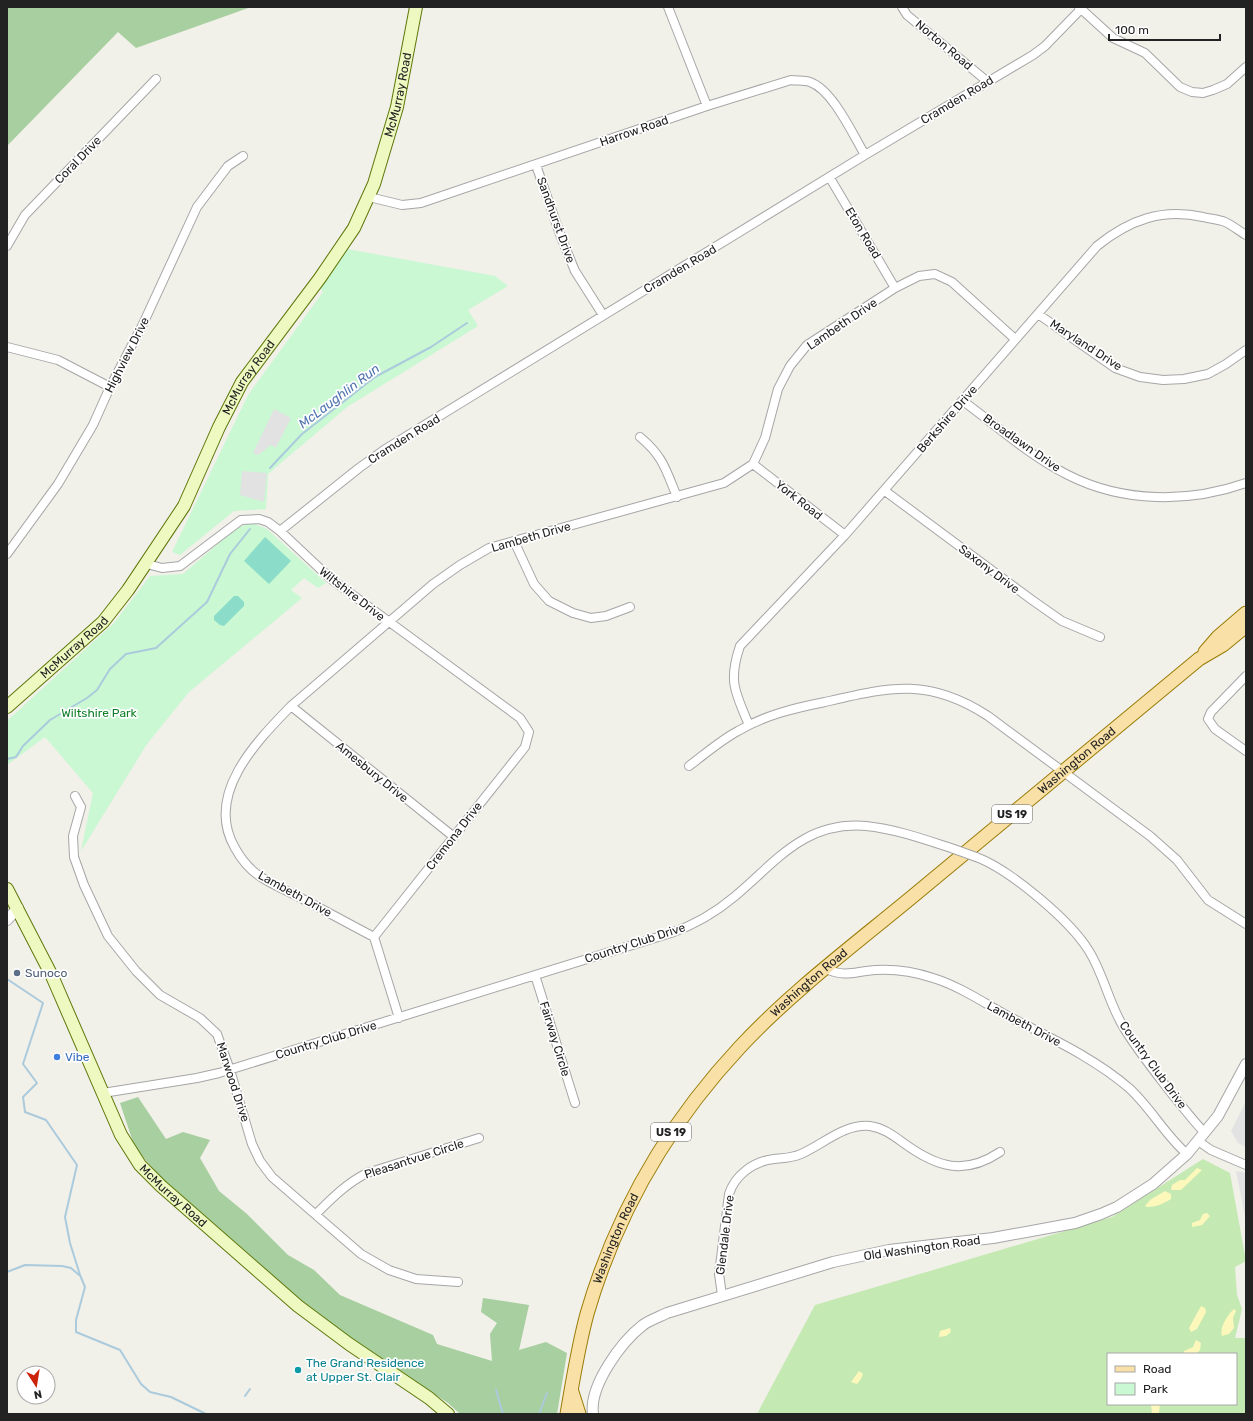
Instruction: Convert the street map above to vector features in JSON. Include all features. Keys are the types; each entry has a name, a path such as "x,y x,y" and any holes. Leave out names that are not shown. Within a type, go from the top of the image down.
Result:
{"main road":[{"name":"McMurray Road","path":"7,707 103,622 116,607 147,564 184,506 218,427 242,382 344,244 369,197 381,164 400,95 416,7"},
{"name":"Washington Road","path":"1198,660 1218,637 1246,613"},
{"name":"Washington Road","path":"567,1414 586,1320 602,1272 633,1198 659,1151 694,1100 740,1046 826,969 1198,660 1223,645 1246,626"},
{"name":"McMurray Road","path":"7,889 52,976 127,1146 140,1165 161,1186 298,1306 343,1340 429,1398 448,1414"},
{"path":"572,1388 578,1414"}],"street":[{"path":"668,7 707,106"},
{"name":"Norton Road","path":"902,7 907,15 988,82"},
{"path":"1080,8 1112,38 1145,53 1180,87 1192,92 1213,90 1227,84 1246,67"},
{"name":"Cramden Road","path":"280,531 384,450 603,315 830,178 865,155 1033,55 1045,46 1080,8"},
{"name":"Coral Drive","path":"7,246 25,215 156,79"},
{"name":"Harrow Road","path":"369,197 402,205 421,203 707,106 791,80 809,82 822,90 832,101 865,155"},
{"name":"Highview Drive","path":"7,554 58,484 93,425 110,387 143,324 197,207 228,166 243,156"},
{"name":"Sandhurst Drive","path":"536,165 561,237 575,271 603,315"},
{"name":"Eton Road","path":"830,178 895,288"},
{"name":"Berkshire Drive","path":"749,725 736,694 733,678 734,664 740,646 885,491 1097,246 1108,237 1152,216 1192,215 1224,222 1246,235"},
{"name":"Lambeth Drive","path":"374,937 260,876 242,859 231,841 225,819 227,795 236,772 272,725 290,706 433,584 460,565 490,548 724,483 753,464 765,438 778,389 790,366 807,345 895,288 919,276 935,274 952,282 1015,339"},
{"name":"Maryland Drive","path":"1038,314 1115,368 1140,377 1163,380 1184,379 1208,374 1246,350"},
{"path":"7,347 58,360 110,387"},
{"name":"Broadlawn Drive","path":"963,401 1025,448 1068,475 1105,489 1138,495 1172,498 1200,496 1228,490 1246,483"},
{"path":"640,437 653,448 663,462 677,497"},
{"name":"York Road","path":"753,464 845,535"},
{"name":"Saxony Drive","path":"885,491 1062,621 1100,637"},
{"name":"Wiltshire Drive","path":"147,564 162,568 180,566 241,520 259,519 268,522 280,531 330,579 520,718 529,732"},
{"path":"514,541 534,584 549,601 573,613 591,618 606,616 630,607"},
{"path":"1246,676 1211,712 1208,719 1215,729 1246,751"},
{"path":"689,766 728,737 749,725 787,711 874,690 900,688 928,690 947,695 978,710 1161,844 1177,860 1208,900 1246,924"},
{"name":"Amesbury Drive","path":"290,706 454,837"},
{"name":"Cremona Drive","path":"374,937 526,747 529,732"},
{"name":"Marwood Drive","path":"75,796 81,807 73,836 74,857 84,885 108,936 136,971 160,995 200,1018 217,1034 230,1070 252,1144 260,1161 272,1177 361,1254 389,1270 416,1279 458,1282"},
{"name":"Country Club Drive","path":"103,1093 197,1078 230,1070 686,928 734,897 787,849 809,836 849,827 865,826 906,834 954,849 993,864 1020,883 1063,921 1082,941 1098,968 1123,1027 1211,1150 1246,1165"},
{"path":"7,920 18,908"},
{"path":"374,937 399,1018"},
{"name":"Lambeth Drive","path":"826,969 843,975 878,970 916,973 934,978 962,990 1084,1056 1110,1073 1139,1098 1172,1140 1187,1154"},
{"name":"Fairway Circle","path":"535,975 575,1104"},
{"name":"Old Washington Road","path":"593,1414 594,1396 598,1384 617,1354 637,1330 648,1322 667,1313 801,1270 889,1250 993,1238 1075,1223 1117,1207 1153,1184 1187,1154 1218,1116 1246,1064"},
{"name":"Glendale Drive","path":"722,1295 720,1274 729,1194 731,1188 741,1174 757,1164 769,1160 799,1155 835,1134 864,1126 875,1127 887,1131 933,1161 946,1165 978,1164 1000,1152"},
{"name":"Pleasantvue Circle","path":"316,1214 336,1193 354,1179 367,1173 479,1138"}],"green space":[{"path":"7,7 251,7 136,48 118,32 7,146"},
{"path":"347,249 495,276 508,286 468,310 478,326 347,407 268,474 266,509 234,511 180,555 172,552 248,395 323,292 320,287"},
{"name":"Wiltshire Park","path":"252,523 267,529 326,583 318,588 304,578 291,590 302,598 189,692 147,744 81,851 93,793 45,737 7,765 7,721 114,623 150,576 183,574 236,528"},
{"path":"265,537 291,561 269,584 244,561"},
{"path":"234,596 238,596 244,602 244,606 224,626 220,625 214,620 214,616"},
{"path":"138,1097 166,1139 183,1132 210,1140 200,1158 219,1191 247,1214 288,1255 314,1270 340,1295 433,1335 437,1344 492,1361 490,1334 497,1323 481,1312 483,1298 529,1305 519,1350 546,1342 567,1353 557,1414 460,1414 448,1403 349,1338 275,1281 159,1175 135,1148 120,1103"},
{"path":"1203,1159 1230,1173 1246,1261 1235,1267 1237,1295 1242,1309 1235,1338 1246,1338 1246,1414 757,1414 815,1305 1112,1217"}],"sand":[{"path":"1197,1168 1202,1170 1181,1190 1171,1190 1172,1185 1180,1180 1185,1180"},
{"path":"1165,1191 1171,1194 1171,1199 1156,1206 1145,1206 1150,1200"},
{"path":"1207,1213 1210,1216 1202,1225 1192,1227 1192,1223 1200,1220 1203,1214"},
{"path":"1201,1306 1205,1308 1206,1312 1197,1329 1191,1332 1189,1328"},
{"path":"1234,1309 1236,1311 1233,1318 1234,1328 1229,1334 1222,1336 1221,1333 1223,1325 1229,1314"},
{"path":"950,1328 951,1332 946,1336 939,1337 940,1331"},
{"path":"1196,1340 1201,1343 1200,1350 1197,1353 1183,1353 1184,1351 1193,1347"},
{"path":"859,1371 863,1374 859,1382 857,1384 851,1382"},
{"path":"1151,1405 1160,1405 1159,1413 1152,1413"}],"shaded area":[{"path":"274,409 291,418 276,448 271,445 258,455 253,453"},
{"path":"242,471 267,473 264,502 240,495"},
{"path":"1246,1101 1246,1147 1238,1143 1231,1131"},
{"path":"1236,1171 1246,1173 1246,1221"}],"waterway":[{"name":"McLaughlin Run","path":"270,468 302,434 375,377 431,347 467,323"},
{"name":"McLaughlin Run","path":"7,759 16,757 23,746 50,720 87,698 97,690 110,669 126,654 156,648 207,602 230,554 250,529"},
{"name":"McLaughlin Run","path":"7,979 43,1003 23,1064 37,1083 23,1097 25,1112 46,1120 77,1165 65,1217 70,1243 85,1287 76,1320 76,1332 120,1350 141,1384 150,1392 171,1397 206,1414"},
{"path":"7,1272 25,1265 62,1266 71,1268 79,1275"},
{"path":"245,1396 250,1389"},
{"path":"496,1390 503,1414"},
{"path":"539,1414 547,1393"}],"place":[{"name":"Sunoco","path":"17,973"},
{"name":"Vibe","path":"57,1057"},
{"name":"The Grand Residence at Upper St. Clair","path":"298,1370"}]}
